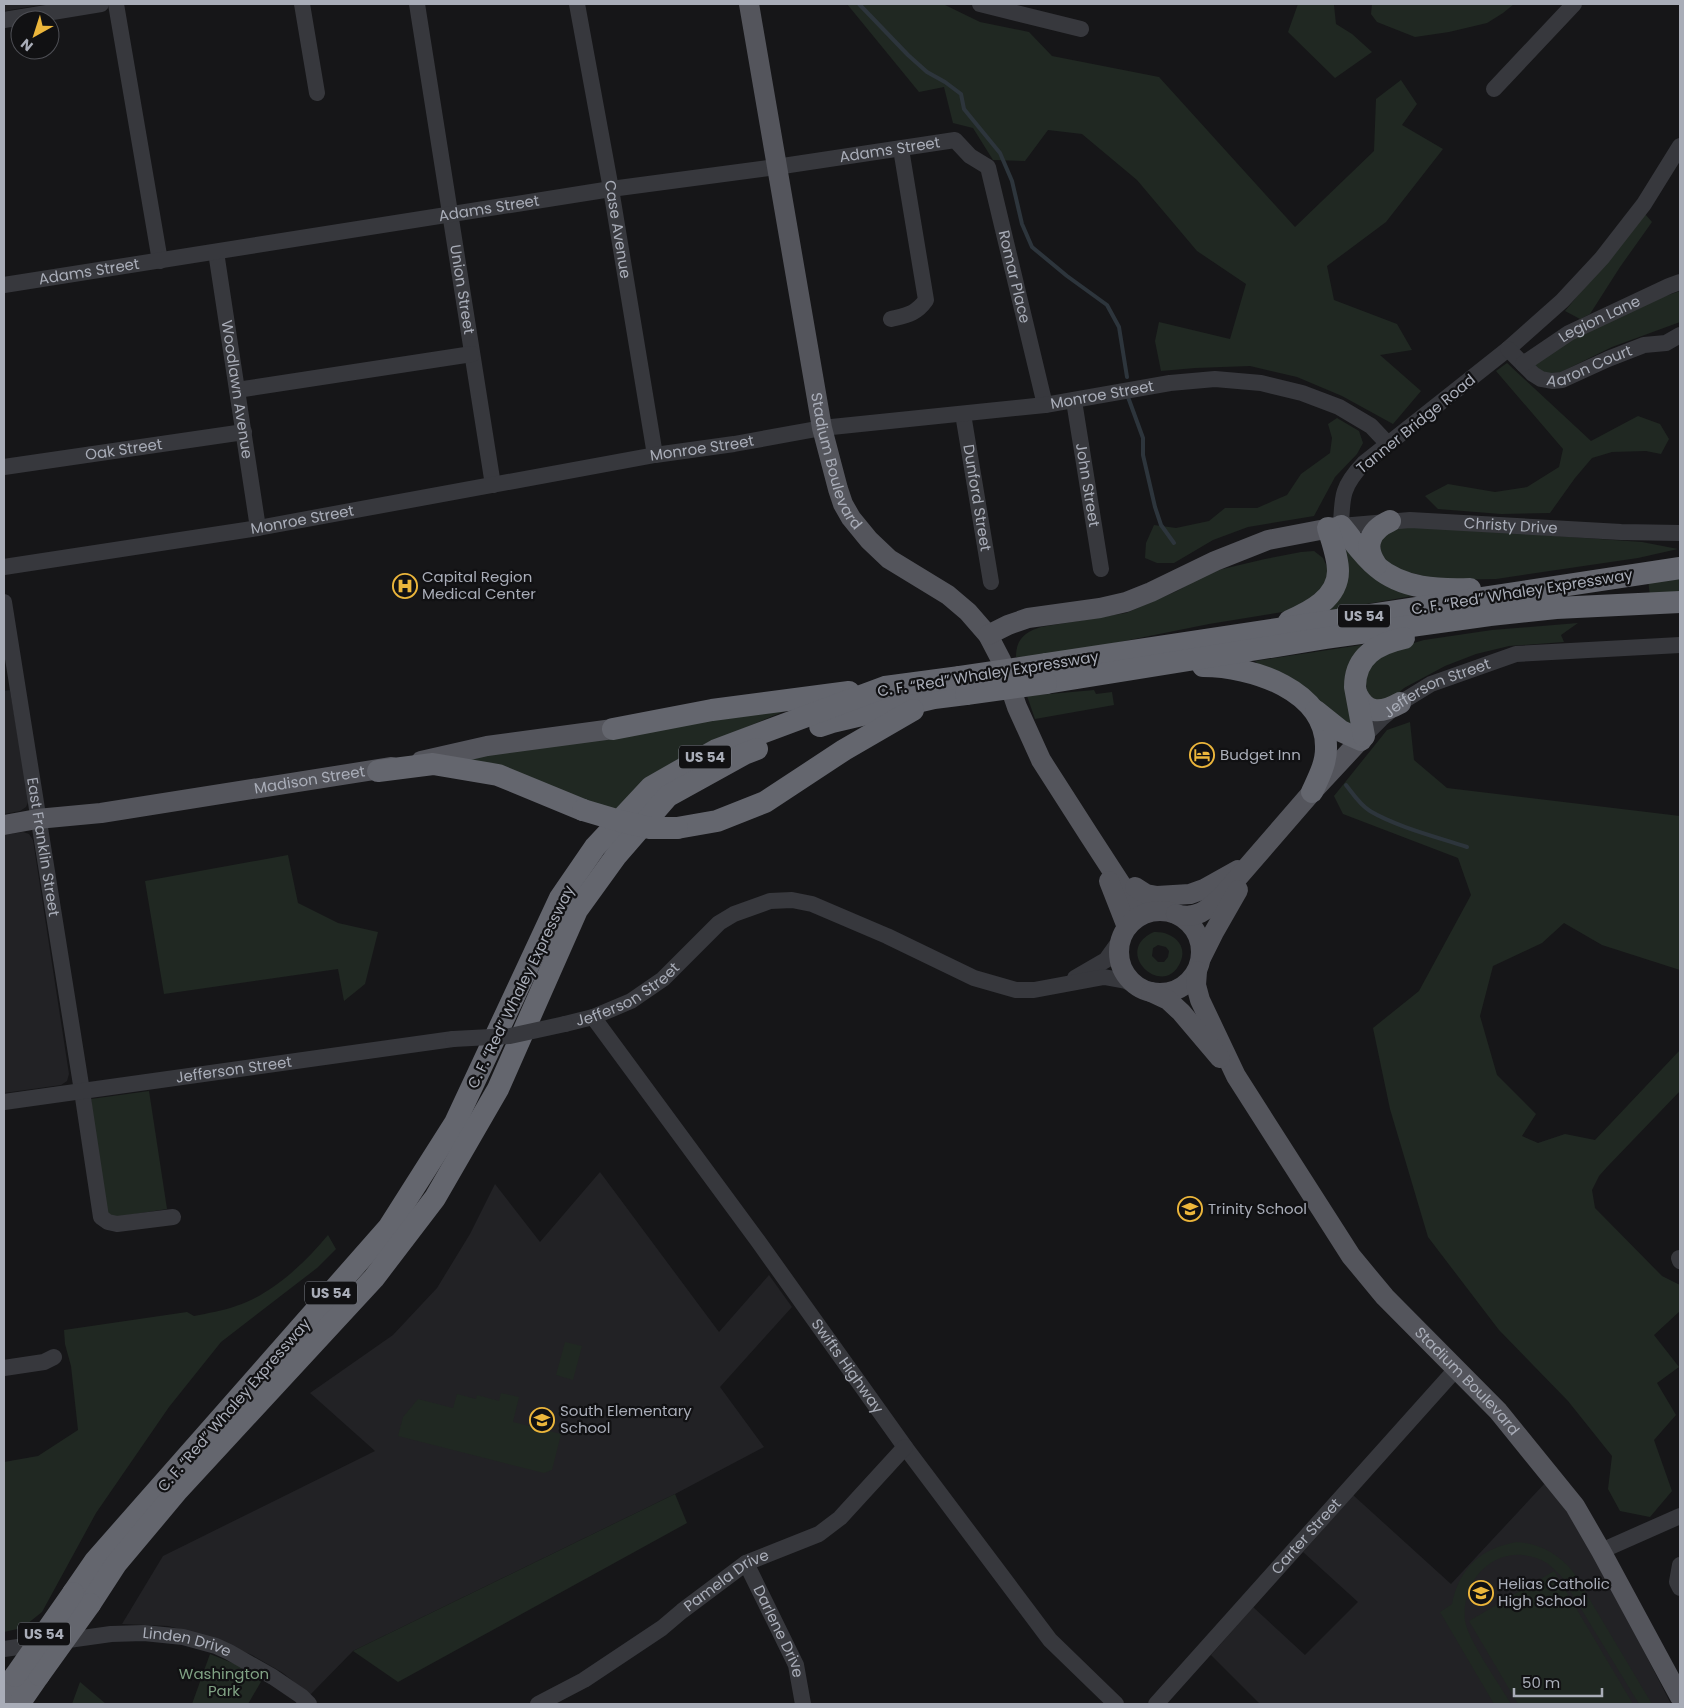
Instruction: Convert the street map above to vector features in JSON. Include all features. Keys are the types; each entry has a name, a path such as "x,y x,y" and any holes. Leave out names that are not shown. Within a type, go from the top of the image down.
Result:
{"highway":[{"path":"1378,568 1371,558 1370,540 1380,526 1390,521"},
{"path":"1335,527 1378,568 1392,578 1415,586 1447,590 1551,588"},
{"path":"1266,631 1317,608 1334,589 1338,570 1335,527"},
{"name":"C. F. “Red” Whaley Expressway","path":"19,1704 39,1674 82,1598 95,1561 389,1227 455,1123 560,898 596,847 651,788 716,750 885,687 963,686 1047,674 1266,631 1680,568"},
{"name":"C. F. “Red” Whaley Expressway","path":"1047,674 1150,666 1490,615 1556,608 1680,602"},
{"path":"1150,666 1214,666 1250,672 1291,690 1341,732 1363,738 1355,680 1359,667 1366,656 1377,646 1391,641 1436,631 1490,615"},
{"name":"C. F. “Red” Whaley Expressway","path":"10,1685 82,1598 116,1564 178,1490 374,1278 434,1198 498,1089 577,910 616,856 668,796 744,754 832,722 934,698 963,686"},
{"path":"613,729 712,710 885,687"},
{"path":"1357,695 1367,708 1376,711 1387,710 1400,704"},
{"path":"378,771 433,764 498,775 584,810 620,821 650,828 677,828 717,821 764,802 844,750 934,698"},
{"path":"1312,792 1324,761 1326,750 1324,729 1316,711"}],"main road":[{"name":"Stadium Boulevard","path":"749,4 822,428 828,457 843,504 868,540 888,559 948,595 968,612 988,635 1001,660 1017,708 1041,760 1089,835"},
{"path":"988,635 1028,618 1100,608 1126,602 1215,561 1268,540 1335,527"},
{"name":"Madison Street","path":"4,825 378,771 487,746 613,729"},
{"name":"Jefferson Street","path":"1257,858 1312,792 1363,738"},
{"path":"1089,835 1128,895 1142,907 1186,917 1194,916 1209,908 1257,858"},
{"path":"1089,835 1116,896 1124,933"},
{"path":"1102,855 1133,886 1146,894 1168,897 1204,890 1257,858"},
{"path":"1145,989 1164,993 1178,989 1189,982 1214,932 1257,858"},
{"path":"1150,912 1170,912 1188,921 1196,932 1201,945 1196,985 1200,1000 1236,1076 1181,1012 1168,1000 1128,978 1122,966 1119,952 1124,933 1137,918 1150,912"},
{"name":"Stadium Boulevard","path":"1236,1076 1351,1256 1385,1297 1498,1411 1575,1506 1680,1697"}],"street":[{"path":"4,20 101,4"},
{"path":"116,4 160,261"},
{"path":"302,4 316,93"},
{"name":"Union Street","path":"417,4 492,485"},
{"name":"Case Avenue","path":"578,4 655,456"},
{"path":"980,4 1081,30"},
{"path":"1494,89 1574,4"},
{"name":"Adams Street","path":"4,286 611,189 955,140 970,156"},
{"name":"Tanner Bridge Road","path":"1335,527 1346,485 1354,474 1364,463 1508,349 1562,300 1602,258 1644,204 1680,146"},
{"path":"891,319 911,314 920,309 926,300 901,148"},
{"name":"Romar Place","path":"970,156 988,167 1045,405"},
{"name":"Woodlawn Avenue","path":"216,252 258,528"},
{"name":"Legion Lane","path":"1523,364 1569,333 1680,282"},
{"name":"Aaron Court","path":"1508,349 1541,379 1552,381 1562,380 1635,348 1644,345 1666,343 1680,335"},
{"path":"237,390 472,354"},
{"name":"Monroe Street","path":"4,567 258,528 655,456 822,428 1045,405 1179,382 1215,379 1261,383 1302,393 1339,407 1371,426 1388,444"},
{"name":"John Street","path":"1074,400 1101,569"},
{"name":"Dunford Street","path":"963,414 991,582"},
{"name":"Oak Street","path":"4,467 244,432"},
{"name":"Christy Drive","path":"1335,527 1410,520 1621,532 1680,533"},
{"name":"East Franklin Street","path":"4,602 101,1217 108,1222 117,1224 173,1217"},
{"name":"Jefferson Street","path":"1363,738 1381,719 1431,684 1516,654 1680,645"},
{"name":"Jefferson Street","path":"4,1102 453,1039 510,1036 593,1017 631,1001 663,979 719,924 734,914 770,901 792,900 812,904 888,936 974,978 1016,990 1034,990 1104,977 1126,981 1145,989"},
{"path":"1064,984 1106,960 1124,933"},
{"name":"Swifts Highway","path":"593,1017 758,1241 905,1447 1050,1640 1116,1704"},
{"path":"4,1368 44,1362 54,1357"},
{"name":"Carter Street","path":"1156,1704 1457,1368"},
{"name":"Pamela Drive","path":"538,1704 584,1680 662,1628 746,1563 819,1534 840,1518 905,1447"},
{"path":"1601,1551 1680,1516"},
{"name":"Darlene Drive","path":"746,1563 796,1665 803,1704"},
{"path":"1680,1565 1677,1582 1680,1588"},
{"name":"Linden Drive","path":"4,1649 111,1634 144,1633 183,1637 216,1646 236,1656 273,1677 301,1696 309,1704"}],"shaded area":[{"path":"4,4 47,4 10,10 4,11"},
{"path":"10,690 29,800 26,807 20,811 4,814 4,691"},
{"path":"23,832 29,834 33,840 69,1074 67,1081 61,1085 4,1093 4,835"},
{"name":"South Elementary School","path":"600,1172 719,1332 769,1275 792,1307 720,1387 764,1447 675,1494 353,1651 310,1695 283,1673 252,1655 207,1636 168,1626 122,1624 163,1556 375,1451 310,1393 393,1335 437,1288 470,1234 495,1184 540,1242"},
{"name":"Helias Catholic High School","path":"1546,1482 1577,1526 1671,1704 1260,1704 1211,1655 1253,1607 1305,1655 1358,1602 1303,1552 1353,1495 1451,1584"}],"green space":[{"path":"847,4 943,4 980,22 1029,32 1052,56 1159,77 1295,227 1374,151 1376,99 1401,80 1417,104 1402,125 1443,149 1386,222 1327,266 1334,300 1397,324 1412,350 1380,355 1421,391 1393,424 1342,396 1297,377 1250,366 1161,371 1155,341 1159,322 1230,339 1246,284 1197,251 1137,180 1082,134 1048,130 1025,161 993,160 973,128 953,123 944,87 919,92"},
{"path":"1298,4 1336,4 1334,5 1336,24 1352,34 1372,52 1335,78 1288,32"},
{"path":"1372,4 1514,4 1487,23 1449,32 1415,37 1377,22 1371,14"},
{"path":"1645,214 1652,222 1590,314 1580,319 1565,311"},
{"path":"1680,291 1680,322 1612,347 1551,377 1539,375 1535,364 1561,344 1654,300"},
{"path":"1507,363 1591,441 1638,416 1660,424 1669,439 1661,454 1646,451 1612,452 1592,458 1550,513 1501,514 1438,509 1425,496 1448,484 1495,492 1527,487 1559,467 1563,449 1496,371"},
{"path":"1337,418 1359,431 1363,443 1357,454 1335,477 1314,516 1248,527 1213,540 1174,563 1157,563 1145,558 1146,543 1154,525 1176,528 1209,521 1225,508 1257,508 1287,495 1301,474 1330,453 1332,438 1328,424"},
{"path":"1428,527 1642,542 1678,549 1638,558 1496,579 1439,580 1381,565 1380,534 1390,528"},
{"path":"1344,545 1418,595 1321,612"},
{"path":"1314,551 1323,558 1328,569 1327,580 1320,592 1289,611 1209,624 1050,656 1016,657 1016,651 1022,637 1035,629 1126,613 1177,591 1210,572 1265,559"},
{"path":"1680,577 1680,593 1650,596 1648,580"},
{"path":"1578,623 1561,635 1564,642 1509,646 1476,654 1445,666 1404,688 1391,700 1373,700 1367,693 1365,672 1372,662 1393,649 1424,640 1492,630"},
{"path":"1361,645 1364,647 1355,728 1259,666 1255,661"},
{"path":"1094,690 1096,694 1112,692 1114,705 1035,719 1027,696"},
{"path":"799,705 709,743 610,814 455,762 513,748"},
{"path":"1410,722 1414,760 1447,788 1680,816 1680,970 1602,945 1564,923 1542,943 1493,966 1480,1016 1497,1075 1536,1114 1522,1136 1538,1143 1565,1134 1595,1140 1680,1050 1680,1091 1599,1176 1592,1190 1595,1208 1662,1276 1680,1285 1680,1311 1654,1335 1679,1367 1657,1383 1676,1415 1654,1440 1672,1491 1650,1517 1620,1511 1608,1489 1612,1456 1568,1401 1499,1330 1428,1237 1390,1109 1373,1028 1419,991 1471,895 1458,858 1343,814 1334,796 1387,730"},
{"path":"288,855 298,903 338,923 378,932 365,984 344,1001 338,969 164,994 145,881"},
{"path":"1154,932 1161,932 1177,940 1182,950 1182,956 1180,963 1172,973 1163,976 1153,974 1144,968 1139,960 1138,950 1142,940","holes":["1158,945 1166,947 1169,951 1168,957 1164,962 1158,962 1152,956 1153,948"]},
{"path":"149,1091 167,1209 116,1217 105,1212 91,1099"},
{"path":"328,1235 336,1249 317,1268 221,1342 169,1407 96,1513 42,1612 22,1628 4,1632 4,1462 38,1456 78,1430 71,1366 65,1344 64,1330 187,1312 194,1316 236,1306 262,1294 286,1277"},
{"path":"565,1342 582,1346 573,1380 556,1375"},
{"path":"501,1393 519,1397 513,1422 561,1434 552,1470 544,1473 398,1436 403,1417 418,1399 453,1408 457,1394 476,1399 477,1395 499,1401"},
{"path":"675,1494 687,1523 398,1682 353,1651"},
{"path":"1517,1542 1534,1545 1549,1551 1562,1560 1574,1573 1652,1704 1639,1704 1561,1576 1547,1563 1531,1556 1515,1555 1501,1558 1488,1565 1477,1575 1465,1604 1467,1629 1511,1704 1494,1704 1440,1612 1452,1604 1460,1580 1474,1562 1493,1549"},
{"path":"1554,1571 1633,1704 1518,1704 1469,1621"},
{"name":"Washington Park","path":"210,1654 240,1666 262,1680 248,1704 192,1704"},
{"path":"80,1682 106,1704 72,1704"}],"waterway":[{"path":"859,4 927,72 961,94 964,109 1000,153 1012,181 1022,224 1032,247 1067,276 1107,305 1119,327 1127,377"},
{"path":"1128,397 1143,438 1143,455 1155,507 1161,525 1174,543"},
{"path":"1346,785 1363,806 1381,817 1467,847"}],"place":[{"name":"Capital Region Medical Center","path":"405,586"},
{"name":"Budget Inn","path":"1202,755"},
{"name":"Trinity School","path":"1190,1209"},
{"name":"South Elementary School","path":"542,1420"},
{"name":"Helias Catholic High School","path":"1481,1593"}]}
